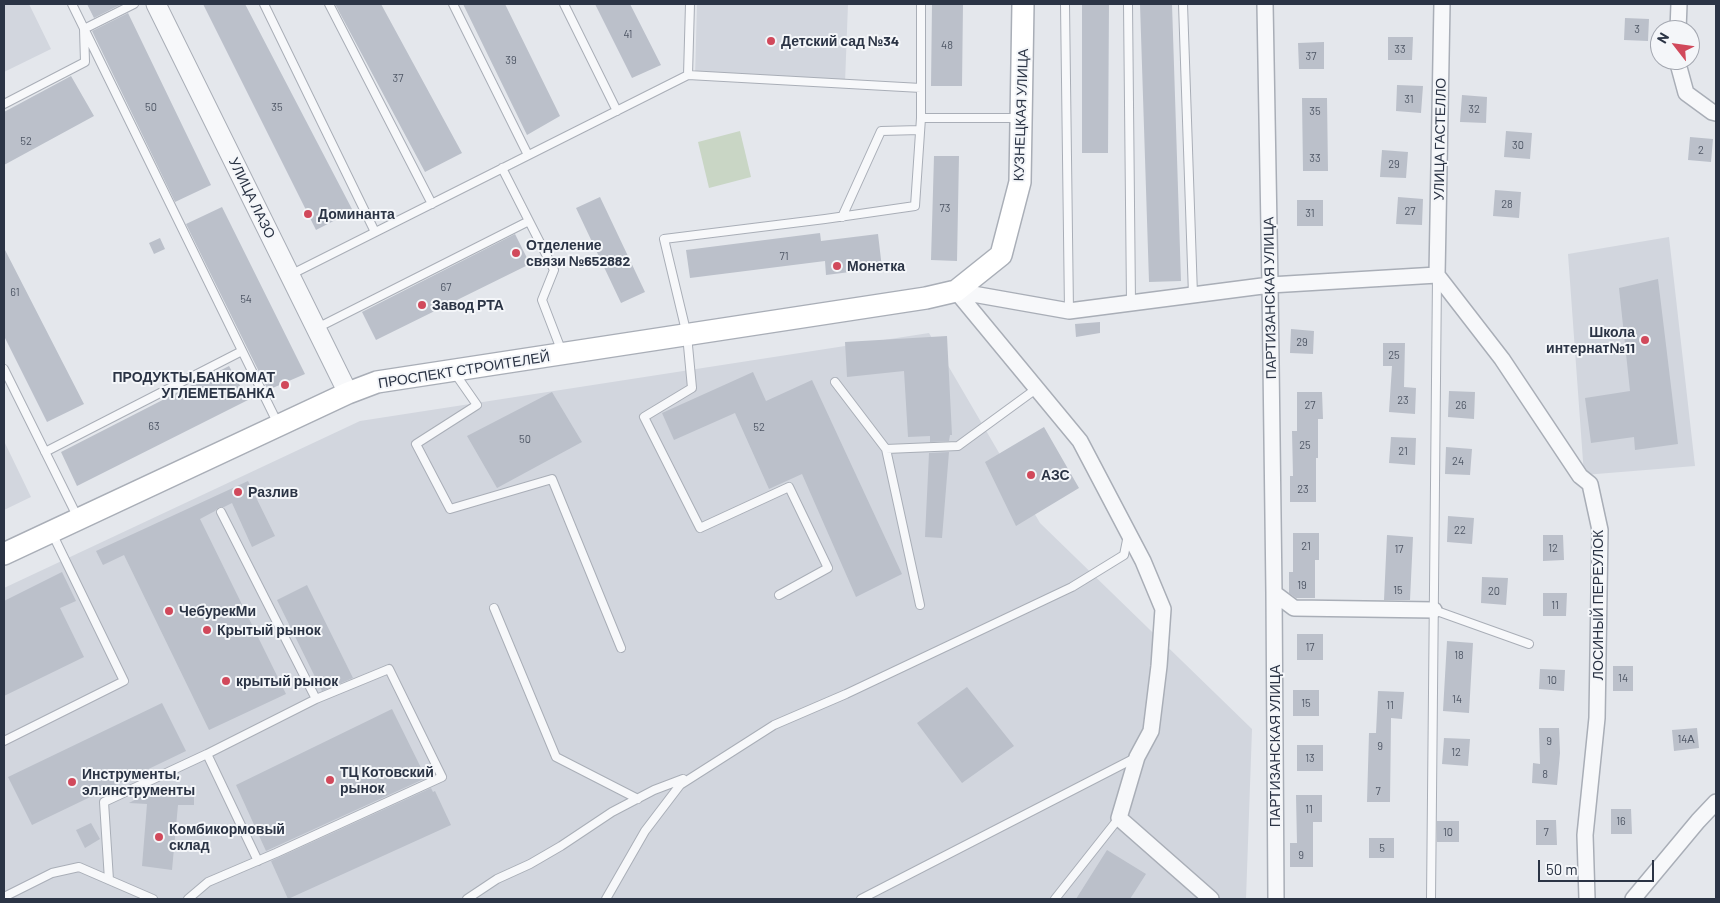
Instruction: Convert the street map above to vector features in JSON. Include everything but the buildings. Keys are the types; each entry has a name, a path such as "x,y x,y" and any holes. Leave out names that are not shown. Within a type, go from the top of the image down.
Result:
{"main road":[{"name":"КУЗНЕЦКАЯ УЛИЦА","path":"926,298 956,291 1002,255 1020,182 1023,4"},
{"name":"ПРОСПЕКТ СТРОИТЕЛЕЙ","path":"4,554 278,425 377,382 926,298"}],"street":[{"name":"УЛИЦА ЛАЗО","path":"156,4 348,393"},
{"name":"ПАРТИЗАНСКАЯ УЛИЦА","path":"1265,4 1274,593 1276,899"},
{"name":"УЛИЦА ГАСТЕЛЛО","path":"1437,275 1442,4"},
{"path":"1678,20 1679,4"},
{"path":"1680,70 1686,92 1716,113"},
{"path":"956,291 1068,311 1270,285 1437,275"},
{"name":"ЛОСИНЫЙ ПЕРЕУЛОК","path":"1437,275 1502,359 1580,476 1590,484 1600,530 1600,550 1597,718 1585,835 1587,899"},
{"path":"956,291 1080,441 1143,561 1163,609 1159,666 1151,731 1137,757 1118,818 1211,899"},
{"path":"1274,593 1294,608 1434,610"},
{"path":"1633,899 1716,802"}],"lane":[{"path":"72,4 278,425"},
{"path":"84,29 134,4"},
{"path":"264,4 375,232"},
{"path":"329,4 432,204"},
{"path":"454,4 528,155"},
{"path":"564,4 617,111"},
{"path":"688,75 690,4"},
{"path":"779,595 828,568 789,487 700,528 644,417 692,388 687,335 664,239 915,206 920,130 921,4"},
{"path":"1064,4 1068,311"},
{"path":"1128,4 1131,303"},
{"path":"1182,4 1193,295"},
{"path":"4,104 85,62 84,29"},
{"path":"290,274 688,75 921,88"},
{"path":"920,118 1022,118"},
{"path":"842,217 881,131 920,130"},
{"path":"502,168 554,270 542,300 562,354"},
{"path":"316,328 529,221"},
{"path":"1431,899 1437,275"},
{"path":"45,452 242,351"},
{"path":"4,369 78,518"},
{"path":"453,370 477,405 416,444 450,509 552,479 621,648"},
{"path":"835,382 886,449 920,605"},
{"path":"886,449 958,446 1036,389"},
{"path":"221,512 316,699"},
{"path":"4,741 124,680 51,532"},
{"path":"606,899 645,831 680,785 774,725 846,694 1072,587 1124,555 1128,533"},
{"path":"494,608 556,757 638,799"},
{"path":"1434,610 1529,644"},
{"path":"109,880 104,802 208,754 316,699 389,668 442,777 208,882 188,899"},
{"path":"208,754 258,861"},
{"path":"861,899 1137,757"},
{"path":"467,899 497,878 530,864 561,846 612,812 654,790 699,773"},
{"path":"1055,899 1118,818"},
{"path":"4,896 52,873 79,867 153,899"}],"shaded area":[{"path":"4,4 29,4 51,49 4,72"},
{"name":"Детский сад №34","path":"697,4 848,4 845,83 695,78"},
{"path":"1669,237 1695,466 1584,475 1568,254"},
{"path":"929,333 1040,523 1252,729 1246,899 4,899 4,588 360,421"},
{"path":"4,441 31,497 4,510"}],"green space":[{"path":"740,131 751,177 709,188 698,142"}],"place":[{"name":"Детский сад №34","path":"771,41"},
{"name":"Доминанта","path":"308,214"},
{"name":"Отделение связи №652882","path":"516,253"},
{"name":"Монетка","path":"837,266"},
{"name":"Завод РТА","path":"422,305"},
{"name":"Школа интернат№11","path":"1645,340"},
{"name":"ПРОДУКТЫ,БАНКОМАТ УГЛЕМЕТБАНКА","path":"285,385"},
{"name":"АЗС","path":"1031,475"},
{"name":"Разлив","path":"238,492"},
{"name":"ЧебурекМи","path":"169,611"},
{"name":"Крытый рынок","path":"207,630"},
{"name":"крытый рынок","path":"226,681"},
{"name":"ТЦ Котовский рынок","path":"330,780"},
{"name":"Инструменты, эл.инструменты","path":"72,782"},
{"name":"Комбикормовый склад","path":"159,837"}]}
